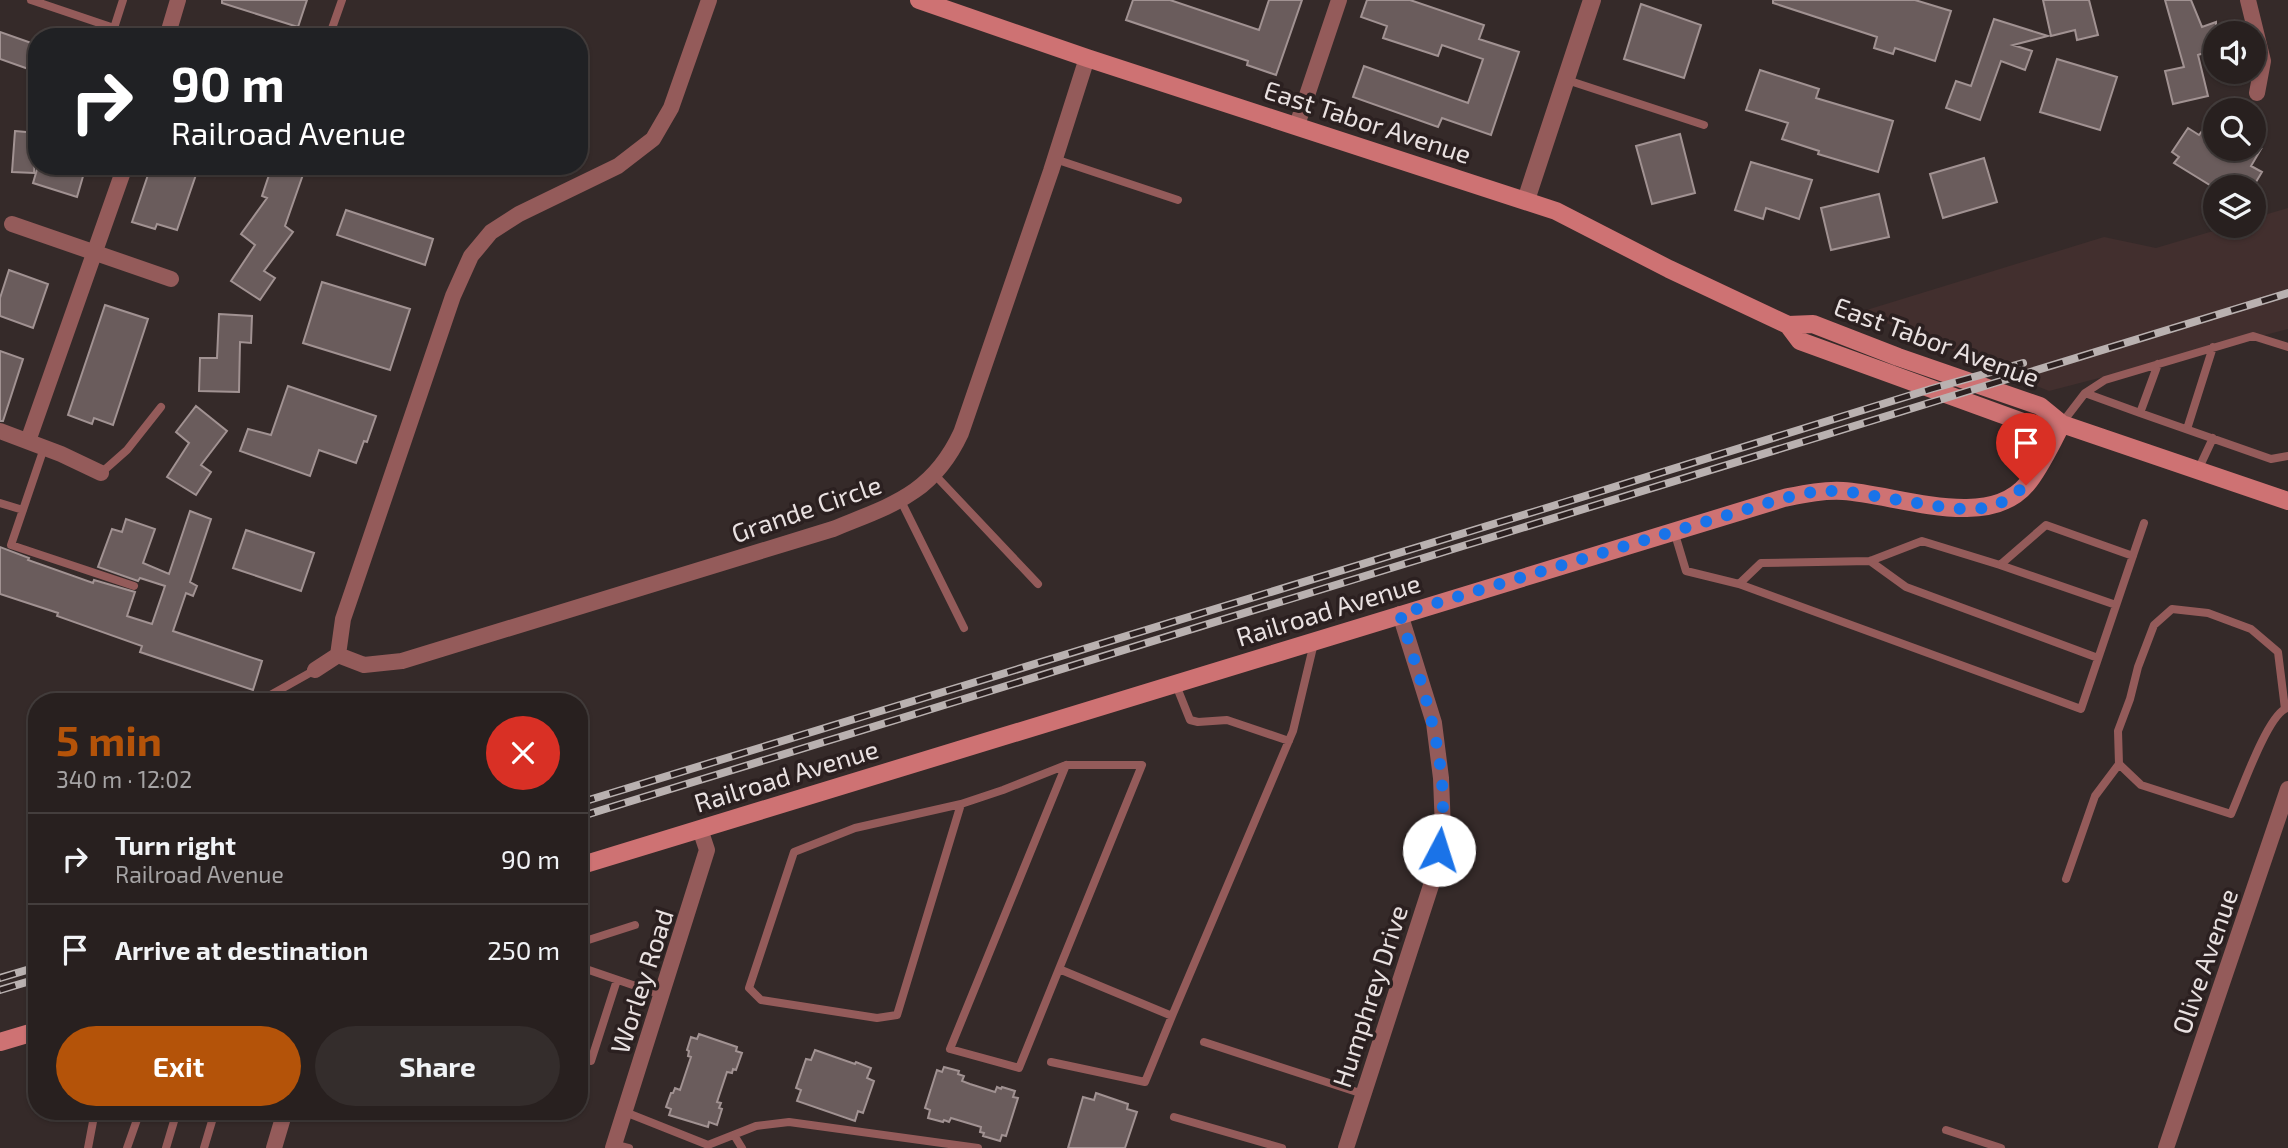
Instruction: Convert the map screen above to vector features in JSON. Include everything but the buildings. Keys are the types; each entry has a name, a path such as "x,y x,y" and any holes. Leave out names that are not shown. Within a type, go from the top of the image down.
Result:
{"main road":[{"name":"East Tabor Avenue","path":"919,0 1087,58 1526,200 1556,211 1669,270 1788,325 1813,324 1898,357 2040,406 2062,424 2288,501"},
{"name":"Railroad Avenue","path":"588,863 1784,498 1817,491 1843,491 1955,509 1989,508 2009,499 2026,485 2062,424"},
{"path":"0,1042 28,1034"}],"street":[{"path":"170,28 178,0"},
{"path":"315,670 338,655 343,619 453,296 471,256 491,232 519,214 618,166 653,139 671,108 709,0"},
{"path":"1297,125 1339,0"},
{"path":"1526,200 1592,0"},
{"path":"2248,0 2263,61 2257,93"},
{"name":"Grande Circle","path":"338,655 364,665 402,661 833,529 901,501 935,475 951,455 961,433 1087,58"},
{"path":"29,441 122,175"},
{"path":"12,224 170,279"},
{"path":"0,431 101,473"},
{"name":"Humphrey Drive","path":"1346,1148 1436,870 1443,830 1441,778 1434,723 1400,614"},
{"name":"Olive Avenue","path":"2165,1148 2218,1000 2288,789"},
{"name":"Worley Road","path":"619,1147 625,1112 707,850 700,829"},
{"path":"274,1148 282,1120"}],"lane":[{"path":"31,0 114,28 124,0"},
{"path":"332,28 342,0"},
{"path":"1566,80 1703,125"},
{"path":"1055,159 1178,200"},
{"path":"2062,424 2085,393 2105,380 2253,336 2288,346"},
{"path":"2187,429 2213,347"},
{"path":"2140,413 2158,364"},
{"path":"2085,393 2271,459 2288,456"},
{"path":"101,473 127,450 160,407"},
{"path":"2198,471 2213,438"},
{"path":"44,448 11,545 134,586"},
{"path":"935,475 1038,584"},
{"path":"901,501 964,628"},
{"path":"0,503 23,510"},
{"path":"1674,531 1686,570 1739,584 2081,709 2144,523"},
{"path":"2000,565 2046,524 2133,556"},
{"path":"1739,584 1761,563 1870,561 1922,541 2116,605"},
{"path":"1870,561 1906,587 2098,658"},
{"path":"2066,880 2095,796 2119,764 2118,732 2154,625 2172,609 2208,613 2251,629 2277,652 2286,710 2278,713 2231,814 2141,785 2119,764"},
{"path":"1051,1062 1145,1082 1293,731 1314,640"},
{"path":"274,693 315,670"},
{"path":"1175,683 1190,720 1227,720 1289,741"},
{"path":"961,804 897,1015 877,1018 761,1000 749,988 794,852 855,828 961,804 1066,765 1142,765 1019,1068 950,1049 1066,765"},
{"path":"588,940 635,925"},
{"path":"1059,969 1172,1016"},
{"path":"588,970 662,995"},
{"path":"591,1061 617,980"},
{"path":"1204,1042 1363,1094"},
{"path":"625,1112 708,1145 756,1126 789,1122 978,1148"},
{"path":"1174,1117 1282,1148"},
{"path":"88,1148 94,1120"},
{"path":"127,1148 137,1120"},
{"path":"166,1148 174,1120"},
{"path":"204,1148 212,1120"},
{"path":"1946,1130 2001,1148"},
{"path":"734,1135 742,1148"}],"shaded area":[{"path":"2288,208 2288,329 2049,391 1860,312 2104,237 2156,248 2203,234 2203,238 2266,238 2266,214"}],"railway":[{"path":"588,814 2288,293"},
{"path":"588,800 2023,363"},
{"path":"0,978 28,970"},
{"path":"0,990 28,982"}],"route":[{"path":"1439,850 1443,830 1441,778 1434,723 1400,614 1784,498 1817,491 1843,491 1955,509 1989,508 2009,499 2026,485"}]}
